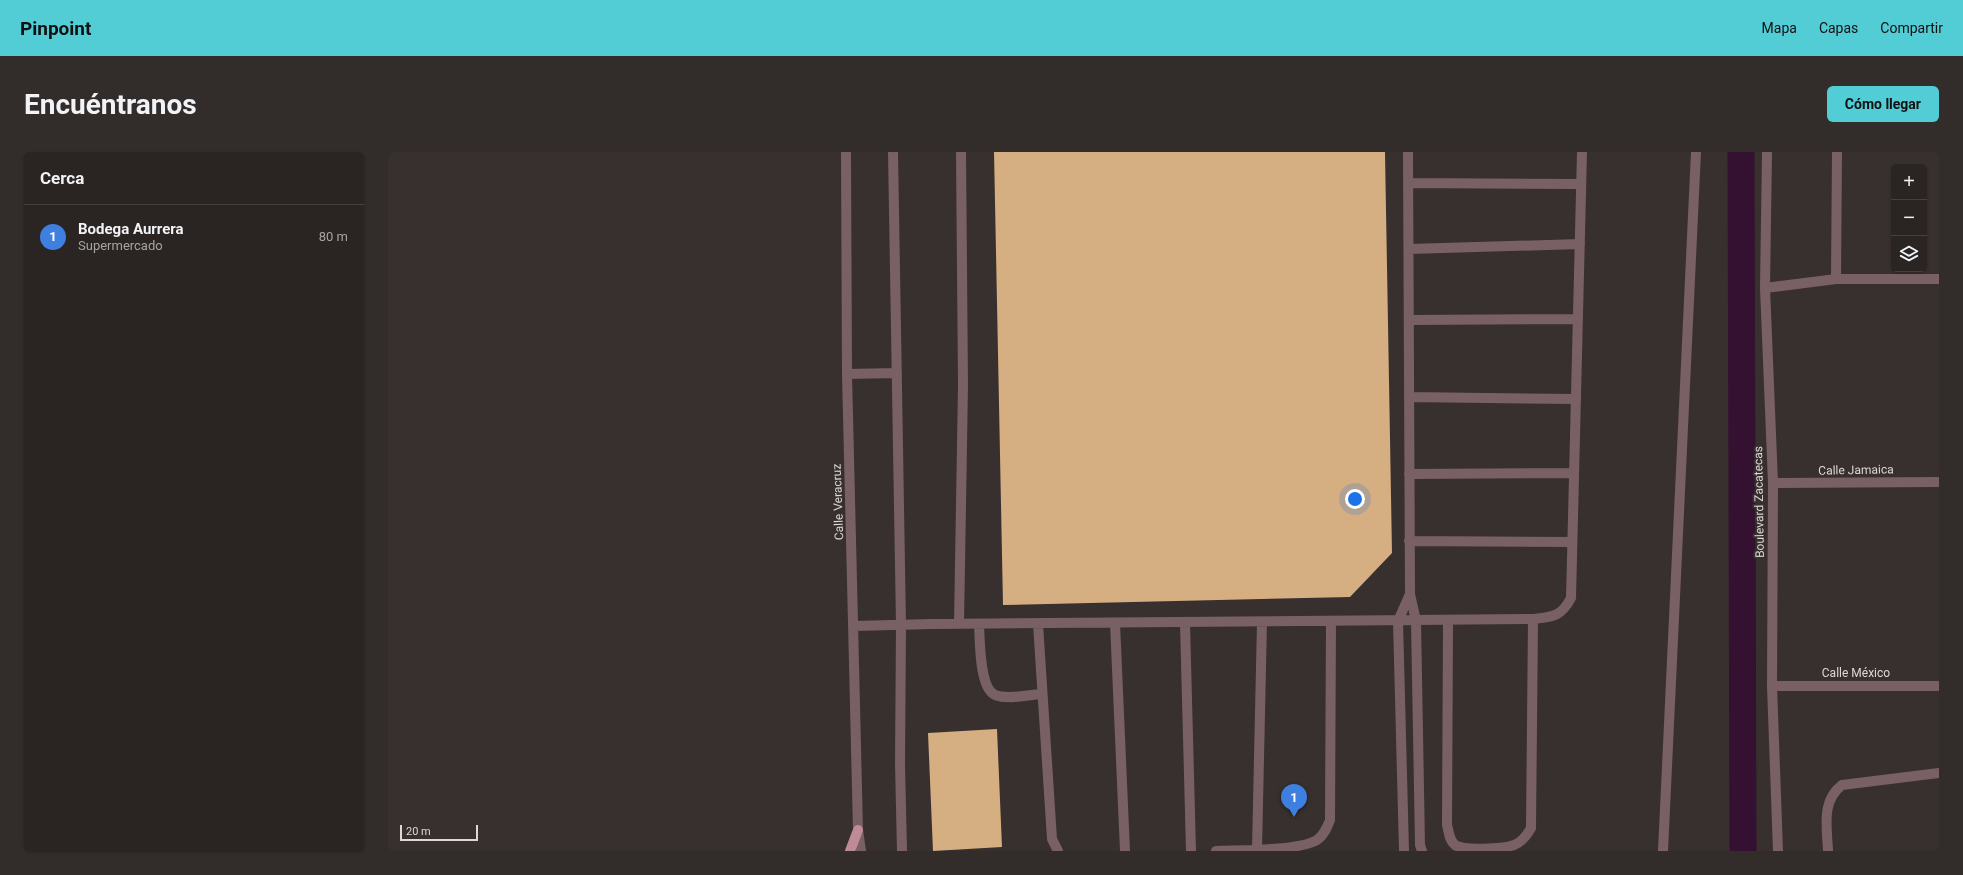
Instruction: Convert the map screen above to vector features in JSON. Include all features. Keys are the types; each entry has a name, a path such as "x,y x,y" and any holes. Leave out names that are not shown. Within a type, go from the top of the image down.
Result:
{"main road":[{"path":"850,851 858,830"}],"street":[{"name":"Calle Veracruz","path":"846,152 847,374 858,830 861,851"},
{"path":"894,152 901,625 900,764 902,851"},
{"path":"959,624 963,385 961,152"},
{"path":"1408,152 1410,594 1416,621 1419,824 1420,845 1422,851"},
{"path":"854,626 1448,621 1533,619 1558,614 1566,607 1571,598 1582,152"},
{"path":"1663,851 1696,152"},
{"name":"Boulevard Zacatecas","path":"1767,152 1765,288 1773,484 1772,686 1778,851"},
{"path":"1836,279 1837,152"},
{"path":"1409,183 1581,184"},
{"path":"1409,249 1580,244"},
{"path":"1765,288 1836,279 1939,279"},
{"path":"1409,320 1578,318"},
{"path":"847,374 897,373"},
{"path":"1409,397 1576,399"},
{"path":"1409,474 1574,473"},
{"name":"Calle Jamaica","path":"1773,484 1939,482"},
{"path":"1409,542 1572,542"},
{"path":"1404,851 1398,621 1410,594"},
{"path":"1448,621 1448,825 1452,841 1456,846 1465,850 1514,845 1526,837 1531,828 1533,619"},
{"path":"1258,849 1262,622"},
{"path":"1216,851 1296,848 1317,840 1326,831 1330,820 1331,622"},
{"path":"1115,623 1125,851"},
{"path":"1185,623 1191,851"},
{"path":"979,624 984,682 990,691 995,695 1005,697 1041,694"},
{"path":"1038,624 1041,694 1052,839 1058,851"},
{"name":"Calle México","path":"1772,686 1939,686"},
{"path":"1401,735 1418,734"},
{"path":"1828,851 1826,815 1828,801 1834,791 1842,785 1939,773"},
{"path":"1404,824 1419,824"}],"building":[{"path":"994,152 1385,152 1392,553 1350,597 1003,605"},
{"path":"997,729 1002,847 933,851 928,733"}],"waterway":[{"path":"1741,152 1743,851"}],"place":[{"name":"Bodega Aurrera","path":"1294,817"}]}
